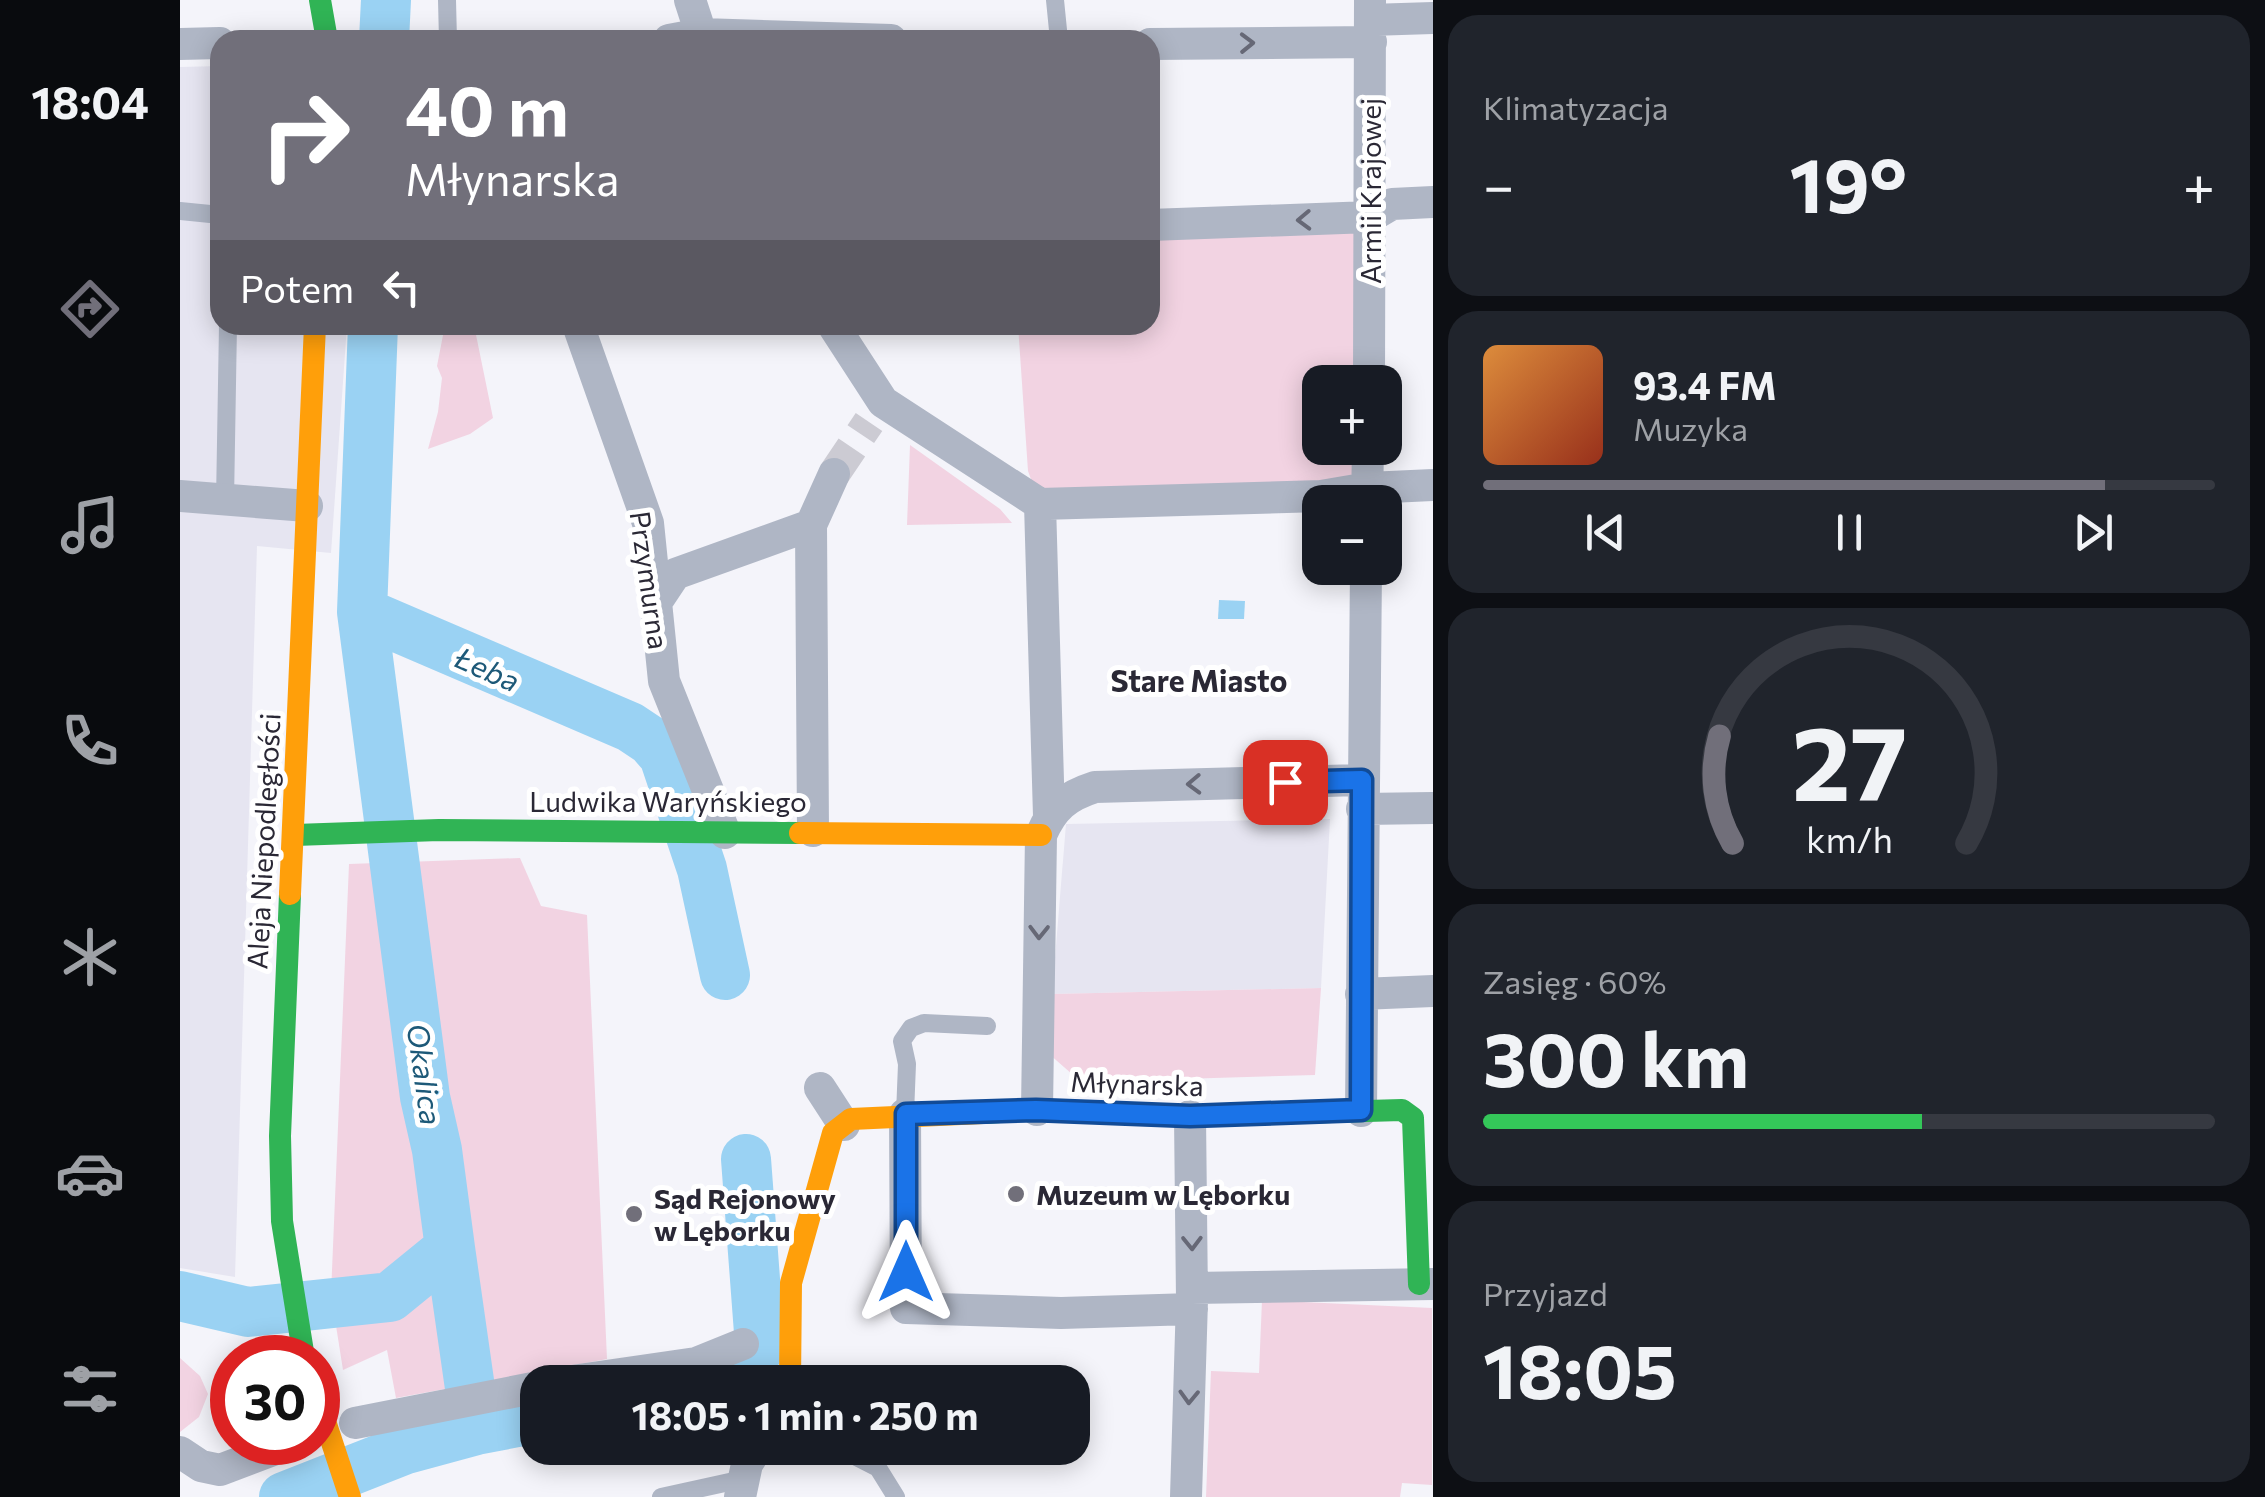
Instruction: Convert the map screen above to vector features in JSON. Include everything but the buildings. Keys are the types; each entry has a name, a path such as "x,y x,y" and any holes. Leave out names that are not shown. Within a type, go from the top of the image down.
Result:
{"street":[{"path":"320,0 326,30"},
{"path":"330,30 334,0"},
{"path":"690,0 691,30"},
{"path":"1160,43 1370,20 1432,18"},
{"name":"Armii Krajowej","path":"1369,365 1370,20"},
{"path":"180,44 210,42"},
{"path":"1160,225 1370,217 1392,204 1432,202"},
{"name":"Aleja Niepodległości","path":"298,1335 282,1221 280,1136 315,335"},
{"name":"Przymurna","path":"582,335 648,522 664,681 717,833"},
{"path":"838,335 876,412 1040,504 1302,497"},
{"path":"813,831 812,525 834,474"},
{"path":"1402,490 1432,485"},
{"path":"180,496 307,506"},
{"path":"1036,1110 1045,826 1040,504"},
{"path":"655,604 675,574 812,525"},
{"path":"1361,1110 1366,585"},
{"path":"1045,826 1068,796 1095,787 1362,794 1432,808"},
{"name":"Ludwika Waryńskiego","path":"294,835 438,830 717,833 1045,826"},
{"path":"1361,994 1432,991"},
{"path":"682,1365 696,1363 766,1330 790,1283 834,1133 847,1122 820,1088"},
{"name":"Młynarska","path":"847,1122 906,1114 1036,1110 1190,1116 1402,1110 1413,1118 1426,1284"},
{"path":"906,1114 906,1308 1061,1314 1192,1299 1426,1284"},
{"path":"1186,1497 1192,1299 1190,1116"},
{"path":"766,1330 782,1365"},
{"path":"354,1423 520,1391"},
{"path":"180,1452 200,1466 220,1470 233,1465"},
{"path":"339,1465 350,1497"}],"lane":[{"path":"448,0 448,30"},
{"path":"1055,0 1058,30"},
{"path":"180,211 210,214"},
{"path":"225,501 228,335"},
{"path":"906,1114 907,1064 902,1041 911,1028 924,1023 987,1026"},
{"path":"872,1465 896,1497"},
{"path":"661,1497 741,1488"}],"shaded area":[{"path":"210,66 210,335 346,335 331,553 257,546 235,1277 180,1268 180,67"},
{"path":"1363,226 1363,365 1302,365 1302,465 1364,465 1364,484 1040,504 1028,471 1019,335 1160,335 1160,239"},
{"path":"443,335 476,335 493,418 470,434 428,449 442,378 437,366"},
{"path":"910,445 1000,509 1012,523 907,525"},
{"path":"1330,819 1321,988 1052,994 1066,824"},
{"path":"520,858 541,906 587,915 607,1359 575,1365 520,1365 520,1375 396,1398 387,1350 343,1370 331,1294 349,864"},
{"path":"1321,988 1315,1075 1081,1082 1048,1053 1052,994"},
{"path":"1262,1300 1432,1308 1432,1485 1402,1483 1400,1497 1206,1497 1211,1371 1259,1373"},
{"path":"180,1358 200,1376 208,1394 199,1417 180,1432"}],"water":[{"path":"1219,600 1245,601 1244,619 1218,619"}],"waterway":[{"name":"Łeba","path":"384,30 386,0"},
{"name":"Łeba","path":"373,335 362,612 630,727 651,741 664,756 702,869 725,975"},
{"name":"Okalica","path":"180,1296 248,1312 390,1297 450,1248 437,1150 425,1097 362,612"},
{"name":"Łeba","path":"746,1159 760,1346 747,1365"},
{"name":"Łeba","path":"450,1248 476,1430"},
{"name":"Łeba","path":"284,1497 406,1449 520,1421"}],"tunnel":[{"path":"834,474 869,422"}],"traffic: fast":[{"path":"320,0 325,30"},
{"path":"295,835 439,830 800,833"},
{"path":"290,894 280,1136 282,1221 300,1335"},
{"path":"983,1113 1037,1110 1190,1116 1402,1110 1413,1118 1419,1284"}],"traffic: slow":[{"path":"290,894 315,335"},
{"path":"800,833 1041,835"},
{"path":"790,1365 791,1283 833,1133 851,1119 983,1113"},
{"path":"339,1465 350,1497"}],"place":[{"name":"Muzeum w Lęborku","path":"1016,1194"},
{"name":"Sąd Rejonowy w Lęborku","path":"634,1214"}],"district":[{"name":"Stare Miasto","path":"1199,679"}],"route":[{"path":"906,1272 906,1114 1036,1110 1190,1116 1361,1110 1362,780 1285,782"}]}
